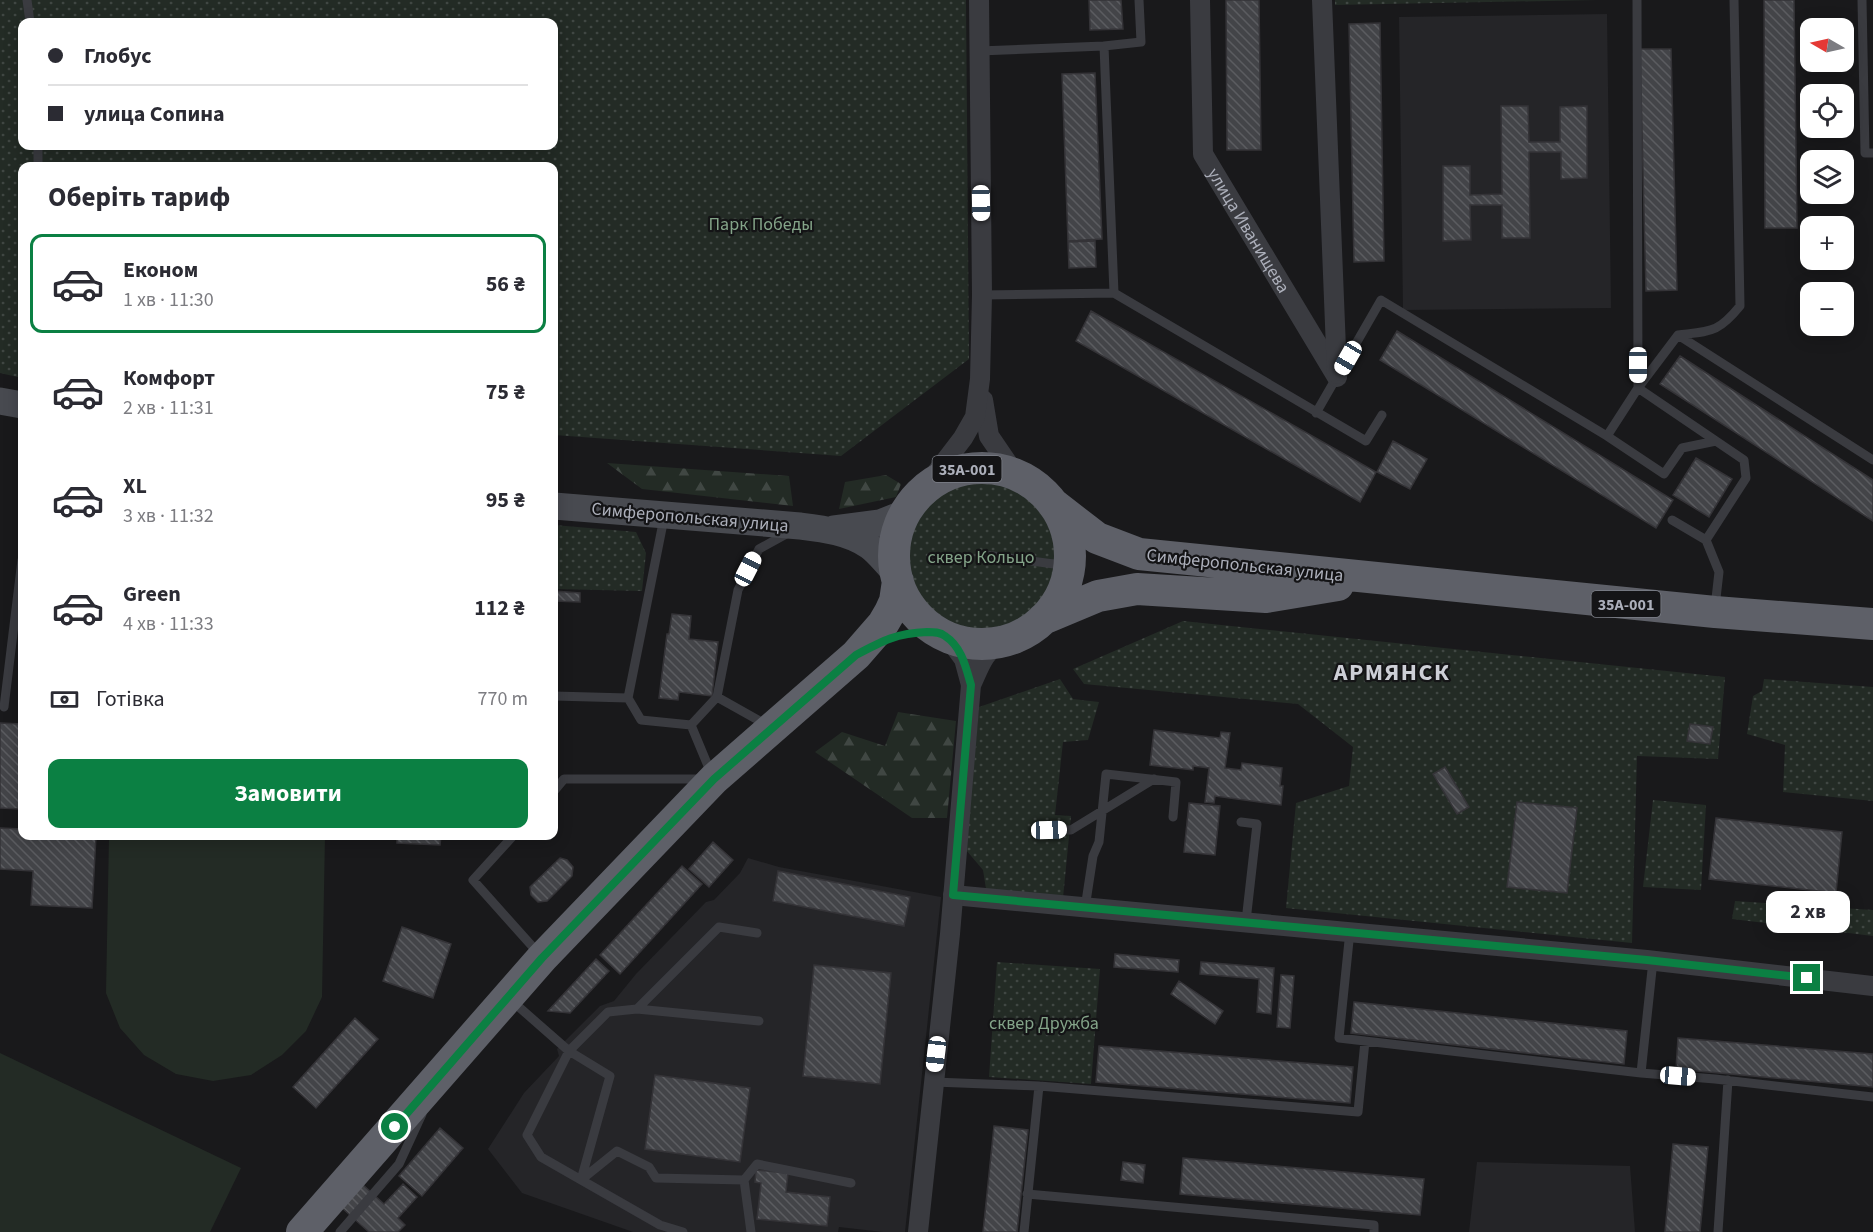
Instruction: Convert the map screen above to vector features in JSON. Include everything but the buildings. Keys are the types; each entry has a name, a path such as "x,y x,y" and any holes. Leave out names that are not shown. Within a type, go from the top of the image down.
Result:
{"highway":[{"name":"35А-001","path":"302,1232 542,958 714,779 856,655 883,624 895,601 897,577 894,553 897,532 914,501 944,476 967,469 992,468 1015,474 1036,487 1053,504 1064,523 1069,544 1069,566 1064,586 1043,619 1024,633 1002,641 974,643 943,634 925,623 913,611 904,597 897,577"},
{"name":"Симферопольская улица","path":"1053,504 1097,538 1139,554 1715,612 1873,624"},
{"name":"Симферопольская улица","path":"1043,619 1098,596 1137,589 1266,597 1380,580"},
{"name":"35А-001","path":"856,655 882,640 903,634 943,634"}],"main road":[{"path":"0,401 18,404"},
{"name":"Симферопольская улица","path":"827,530 880,522 914,501"},
{"name":"Симферопольская улица","path":"558,506 827,530 853,537 870,547 897,577"}],"street":[{"path":"914,501 963,438 975,417 980,379 982,295 979,0"},
{"name":"улица Иванищева","path":"1200,0 1203,154 1337,377"},
{"path":"1322,0 1337,377"},
{"path":"980,379 989,436 1015,474"},
{"path":"918,1232 953,895 971,685 964,659 943,634"},
{"path":"971,685 990,647 1002,641"},
{"path":"953,895 1652,960 1873,986"}],"lane":[{"path":"27,0 29,18"},
{"path":"979,51 1104,46 1141,42 1139,0"},
{"path":"1637,0 1638,388"},
{"path":"1606,436 1678,334 1713,331 1730,319 1740,306 1734,0"},
{"path":"1862,0 1865,153 1873,153"},
{"path":"1104,46 1114,293"},
{"path":"982,295 1114,293 1366,441 1382,415"},
{"path":"1316,413 1381,300 1606,436 1664,474 1682,448 1716,441"},
{"path":"1678,334 1873,460"},
{"path":"1638,388 1744,460 1746,477 1706,540"},
{"path":"664,515 628,698 641,720 691,725"},
{"path":"1672,520 1706,540 1719,572 1715,612"},
{"path":"691,725 717,697 738,590 759,549 800,526"},
{"path":"986,555 1069,566"},
{"path":"4,707 18,593"},
{"path":"558,696 628,698"},
{"path":"717,697 773,729"},
{"path":"558,786 564,779 714,779 691,725"},
{"path":"1084,908 1093,856 1099,842 1106,774 1176,782 1173,817"},
{"path":"1049,830 1071,830 1154,779"},
{"path":"1242,822 1257,824 1246,921"},
{"path":"509,840 474,879 542,958"},
{"path":"637,1009 719,927 757,933"},
{"path":"1350,931 1339,1038 1873,1097"},
{"path":"1641,1073 1652,960"},
{"path":"508,997 569,1051 610,1076 581,1180"},
{"path":"683,1232 660,1225 541,1157 527,1135 569,1051 608,1012 637,1009 759,1021"},
{"path":"933,1082 1039,1086 1358,1112 1365,1041"},
{"path":"340,1232 399,1164 441,1075"},
{"path":"1718,1232 1728,1080"},
{"path":"1024,1232 1039,1086"},
{"path":"581,1180 617,1151 649,1167 656,1178 744,1180"},
{"path":"751,1232 744,1180 758,1164 850,1183"},
{"path":"1027,1194 1374,1225 1374,1232"}],"shaded area":[{"path":"1607,14 1611,308 1403,310 1399,17"},
{"path":"748,858 779,867 941,897 905,1232 839,1227 838,1232 633,1232 522,1193 488,1149 524,1093 559,1056 557,1049 600,1006 614,1001 636,974 706,902 714,900 740,873"},
{"path":"1477,1162 1630,1166 1635,1232 1469,1232"}],"green space":[{"name":"Парк Победы","path":"0,0 966,0 969,359 841,456 558,435 558,162 18,162 18,377 0,373"},
{"path":"1335,0 1596,0 1335,5"},
{"path":"607,463 789,476 793,506 642,489"},
{"path":"886,475 901,484 896,497 839,509 845,482"},
{"name":"сквер Кольцо","path":"981,483 1009,488 1034,504 1050,529 1055,557 1050,585 1034,610 1009,626 981,631 953,626 928,610 912,585 907,557 912,529 928,504 953,488"},
{"path":"558,525 636,532 646,553 642,591 558,589"},
{"path":"1183,621 1725,677 1718,759 1637,756 1632,943 1286,908 1296,803 1349,786 1353,747 1298,704 1084,684 1073,669"},
{"path":"1060,679 1073,699 1099,702 1088,740 1063,742 1055,815 1071,816 1063,898 986,889 983,870 966,850 979,707"},
{"path":"1764,679 1873,687 1873,801 1783,792 1785,745 1747,734 1753,696 1762,691"},
{"path":"898,712 956,721 947,818 912,818 815,752 842,732 885,746"},
{"path":"1653,800 1706,805 1701,890 1643,887"},
{"path":"109,840 325,840 322,997 306,1031 282,1055 251,1075 213,1081 176,1074 144,1055 120,1028 106,993"},
{"path":"1735,901 1873,910 1873,936 1732,919"},
{"name":"сквер Дружба","path":"997,962 1100,969 1091,1084 989,1077"},
{"path":"0,1053 241,1168 210,1232 0,1232"}],"district":[{"name":"АРМЯНСК","path":"1392,672"}],"route":[{"path":"395,1127 542,958 714,779 856,655 882,640 903,634 938,632 947,636 964,659 971,685 953,895 1246,921 1807,978"}]}
